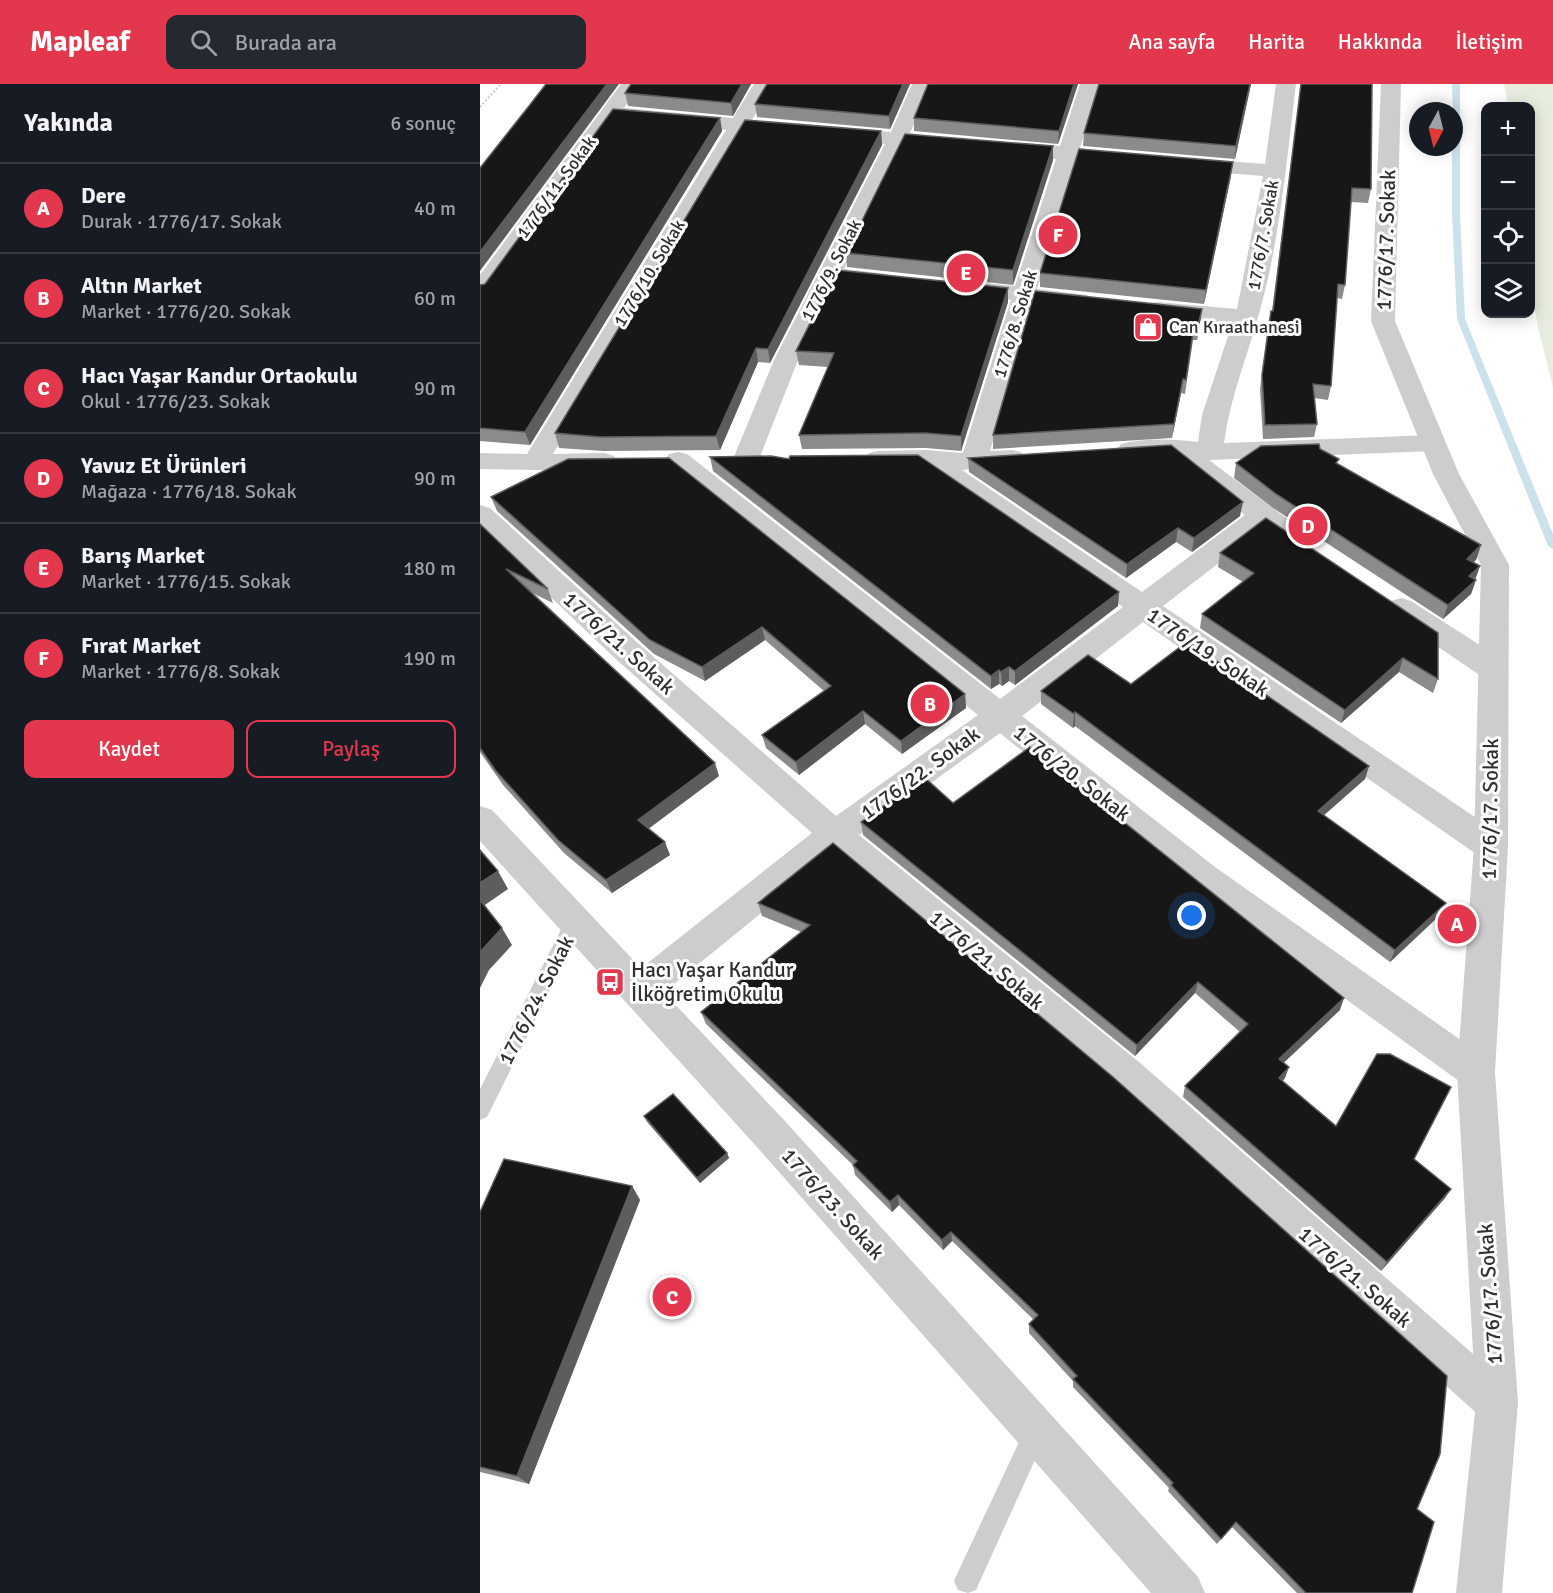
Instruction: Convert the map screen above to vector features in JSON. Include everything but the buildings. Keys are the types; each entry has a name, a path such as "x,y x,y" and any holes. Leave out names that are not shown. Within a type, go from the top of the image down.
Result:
{"street":[{"name":"1776/11. Sokak","path":"480,291 631,84"},
{"name":"1776/10. Sokak","path":"535,463 765,84"},
{"name":"1776/9. Sokak","path":"727,460 786,360 898,139 922,84"},
{"name":"1776/8. Sokak","path":"974,461 1023,294 1090,84"},
{"name":"1776/7. Sokak","path":"1210,452 1215,415 1252,298 1275,171 1286,84"},
{"name":"1776/17. Sokak","path":"1391,84 1383,321 1446,474 1495,565 1491,846 1476,1072 1497,1403 1479,1593"},
{"path":"610,113 966,145"},
{"path":"989,147 1138,159"},
{"path":"1172,162 1275,171"},
{"path":"829,274 898,281"},
{"path":"944,286 1105,303"},
{"path":"1140,307 1245,318"},
{"path":"1109,451 1176,448 1210,452 1433,443"},
{"path":"1176,448 1262,516 1300,541"},
{"path":"855,459 926,458 957,462 1042,456"},
{"name":"1776/19. Sokak","path":"926,458 1491,846"},
{"path":"480,461 535,463 777,459"},
{"name":"1776/20. Sokak","path":"653,461 999,716 1203,877 1476,1072"},
{"name":"1776/21. Sokak","path":"480,514 628,653 835,834 1126,1074 1497,1403"},
{"name":"1776/22. Sokak","path":"639,991 835,834 999,716 1262,516"},
{"path":"1377,592 1492,668"},
{"name":"1776/23. Sokak","path":"480,819 770,1133 1182,1593"}],"lane":[{"name":"1776/24. Sokak","path":"480,1110 575,922"},
{"path":"967,1581 1036,1431"}],"path":[{"path":"480,107 501,84"}],"green space":[{"path":"1504,84 1553,84 1553,387 1535,310 1535,102 1507,102"}],"waterway":[{"path":"1456,84 1456,215 1461,319 1553,546"}],"place":[{"name":"Fırat Market","path":"1058,235"},
{"name":"Barış Market","path":"966,273"},
{"name":"Can Kıraathanesi","path":"1148,327"},
{"name":"Yavuz Et Ürünleri","path":"1308,526"},
{"name":"Altın Market","path":"930,704"},
{"name":"Dere","path":"1457,924"},
{"name":"Hacı Yaşar Kandur İlköğretim Okulu","path":"610,982"},
{"name":"Hacı Yaşar Kandur Ortaokulu","path":"672,1297"}]}
